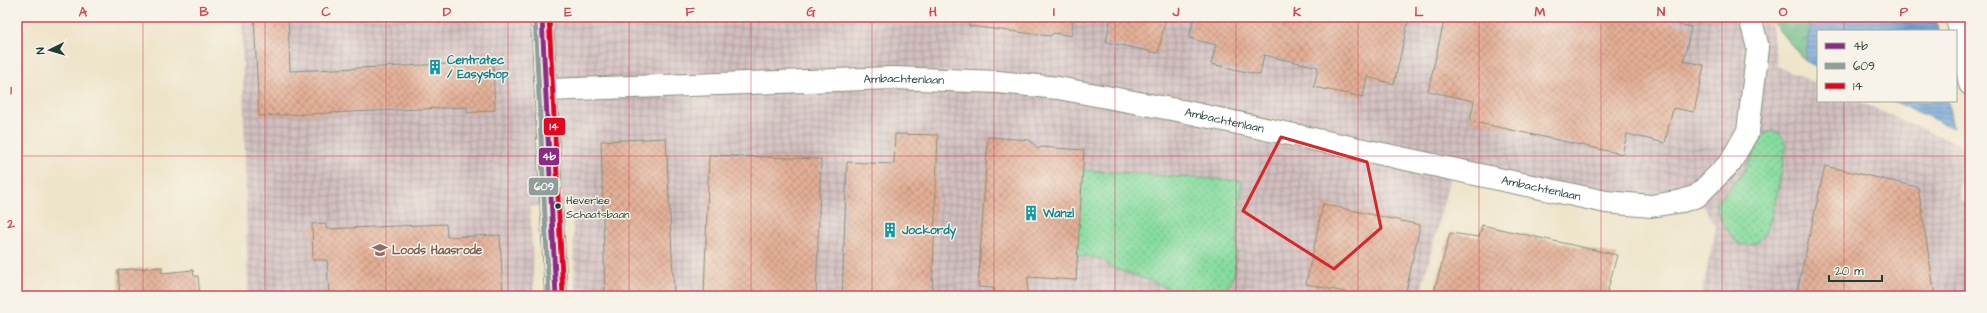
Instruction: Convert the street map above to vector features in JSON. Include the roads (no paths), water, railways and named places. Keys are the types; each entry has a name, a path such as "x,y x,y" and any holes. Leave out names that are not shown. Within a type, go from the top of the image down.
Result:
{"street":[{"path":"542,17 547,90 556,296"},
{"name":"Ambachtenlaan","path":"547,90 893,78 998,82 1051,87 1182,111 1606,202 1651,206 1682,201 1697,196 1730,163 1748,131 1758,48 1750,17"},
{"path":"1957,17 1970,84"}],"water":[{"path":"1811,17 1936,17 1938,30 1817,30 1817,67 1805,61"},
{"path":"1895,102 1948,102 1953,128"}],"place":[{"name":"Centratec / Easyshop","path":"435,67"},
{"name":"Heverlee Schaatsbaan","path":"558,206"},
{"name":"Wanzl","path":"1031,213"},
{"name":"Jockordy","path":"890,230"},
{"name":"Loods Haasrode","path":"380,250"}]}
